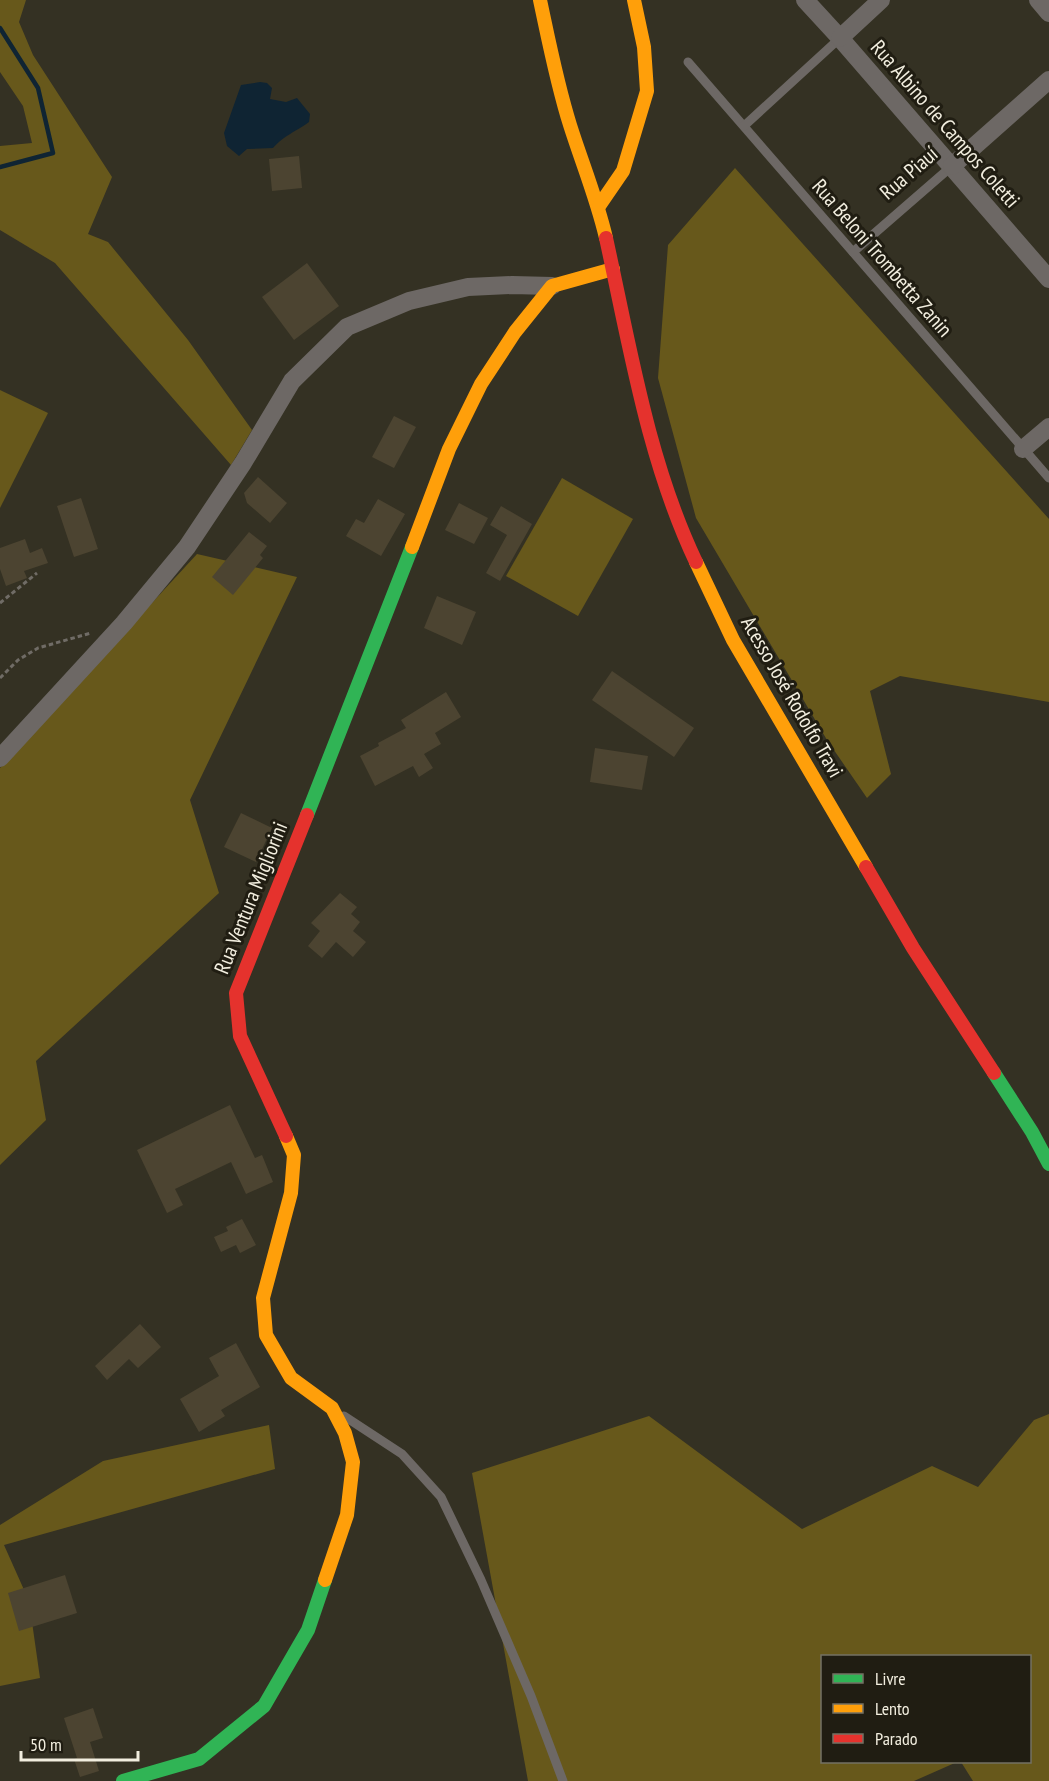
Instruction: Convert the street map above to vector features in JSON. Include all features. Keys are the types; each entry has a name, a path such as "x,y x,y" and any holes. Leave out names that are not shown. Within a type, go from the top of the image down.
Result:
{"main road":[{"name":"Acesso José Rodolfo Travi","path":"540,0 568,115 599,206 650,434 682,535 733,640 913,948 1032,1132 1049,1164"},
{"path":"599,206 623,171 647,91 644,47 634,0"},
{"path":"552,286 614,269"},
{"name":"Rua Ventura Migliorini","path":"123,1781 199,1758 264,1706 308,1630 341,1535 348,1504 353,1462 345,1433 332,1408 291,1378 266,1335 263,1298 291,1193 294,1155 240,1036 236,993 384,621 449,449 481,384 515,332 552,286"}],"street":[{"name":"Rua Albino de Campos Coletti","path":"805,0 1049,279"},
{"path":"840,38 881,0"},
{"path":"1038,0 1049,12"},
{"name":"Rua Piauí","path":"951,166 1049,80"},
{"path":"0,758 124,623 188,547 243,463 292,381 347,327 409,301 468,287 552,286"},
{"path":"1023,449 1049,427"}],"lane":[{"path":"744,126 840,38"},
{"name":"Rua Beloni Trombetta Zanin","path":"688,62 1049,478"},
{"name":"Rua Piauí","path":"853,252 951,166"},
{"path":"332,1408 402,1454 441,1497 513,1654 563,1781"}],"path":[{"path":"0,603 37,573"},
{"path":"0,678 18,660 38,648 94,632"}],"shaded area":[{"path":"0,0 26,0 19,22 33,55 112,177 88,234 108,242 188,340 252,430 231,465 55,263 0,230 0,146 32,143 23,106 0,72"},
{"path":"735,168 1049,519 1049,702 900,676 870,691 891,774 867,798 827,740 696,518 658,378 668,245"},
{"path":"0,390 48,413 0,508"},
{"path":"562,478 633,519 578,616 506,576"},
{"path":"197,554 297,577 190,800 219,893 36,1061 46,1120 0,1165 0,768"},
{"path":"1049,1414 1049,1781 973,1781 962,1763 1031,1763 1031,1655 821,1655 821,1763 955,1763 914,1781 528,1781 472,1473 649,1416 802,1529 932,1466 978,1487 1034,1420"},
{"path":"269,1425 275,1469 4,1545 29,1601 40,1678 0,1686 0,1525 103,1461"}],"water":[{"path":"267,83 272,88 270,99 286,102 297,98 310,114 309,122 273,148 247,149 239,156 227,146 224,133 241,85"}],"building":[{"path":"299,156 302,188 272,191 269,159"},
{"path":"307,263 339,306 294,340 262,297"},
{"path":"394,416 416,427 394,468 372,457"},
{"path":"258,477 287,503 270,523 247,503 244,493"},
{"path":"81,498 98,549 74,557 57,506"},
{"path":"378,499 405,514 381,556 346,536 356,519 364,523"},
{"path":"459,503 488,518 474,544 445,530"},
{"path":"501,506 532,524 500,581 486,573 507,535 490,525"},
{"path":"249,532 267,546 260,555 263,558 233,595 212,577"},
{"path":"25,539 30,553 42,548 48,563 24,571 27,578 6,586 0,569 0,548"},
{"path":"437,596 476,612 462,645 424,628"},
{"path":"612,671 694,728 674,757 592,700"},
{"path":"446,692 461,717 435,733 441,744 424,754 433,768 419,777 413,766 375,786 360,756 406,728 401,720"},
{"path":"595,748 648,756 642,790 590,782"},
{"path":"241,813 272,828 256,862 224,847"},
{"path":"340,893 357,907 351,914 360,922 353,931 366,942 353,957 336,942 322,958 308,946 320,931 311,923"},
{"path":"230,1105 255,1158 262,1155 273,1182 246,1194 231,1162 175,1189 183,1205 167,1213 137,1150"},
{"path":"242,1219 256,1245 240,1253 236,1245 221,1252 214,1237 228,1231 226,1227"},
{"path":"140,1324 161,1347 138,1368 129,1359 107,1380 95,1366"},
{"path":"236,1343 260,1387 221,1410 225,1416 199,1432 180,1399 219,1376 209,1358"},
{"path":"65,1575 77,1613 19,1631 8,1593"},
{"path":"93,1708 103,1738 90,1742 99,1771 80,1777 74,1759 77,1758 64,1718"}],"waterway":[{"path":"0,28 38,88 53,153 0,167"}],"traffic: fast":[{"path":"307,815 412,547"},
{"path":"994,1073 1032,1132 1049,1164"},
{"path":"123,1781 199,1759 264,1706 308,1630 325,1580"}],"traffic: slow":[{"path":"540,0 565,110 606,238"},
{"path":"599,206 623,171 647,91 644,47 634,0"},
{"path":"412,547 449,449 481,384 515,332 552,286 613,269"},
{"path":"696,562 733,640 866,867"},
{"path":"286,1136 294,1155 291,1193 263,1298 266,1335 291,1378 332,1408 345,1433 353,1462 347,1515 325,1580"}],"traffic: jam":[{"path":"606,238 632,362 653,444 679,524 696,562"},
{"path":"286,1136 240,1036 236,993 307,815"},
{"path":"866,867 913,948 994,1073"}]}
